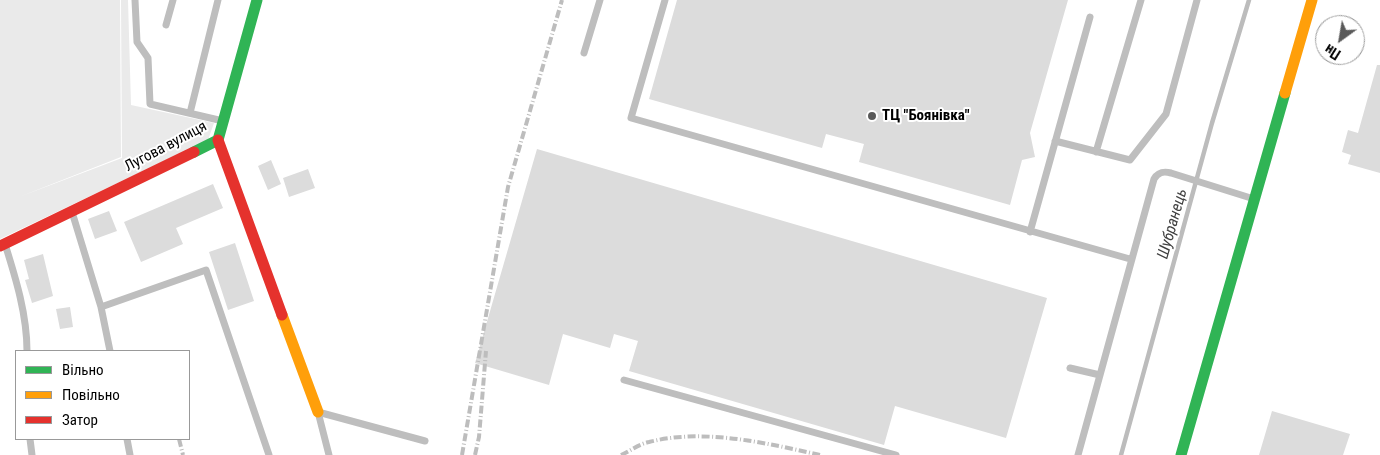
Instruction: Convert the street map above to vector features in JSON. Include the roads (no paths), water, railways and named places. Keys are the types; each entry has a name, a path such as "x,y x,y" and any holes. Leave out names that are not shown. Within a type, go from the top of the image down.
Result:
{"street":[{"name":"Лугова вулиця","path":"2,245 218,140 257,0"},
{"path":"1181,455 1312,0"},
{"path":"218,140 318,412"}],"lane":[{"path":"135,0 137,42 148,58 150,104 224,121"},
{"path":"166,25 173,0"},
{"path":"190,113 218,0"},
{"path":"584,53 600,0"},
{"path":"665,0 632,118 1130,259"},
{"path":"1096,152 1141,0"},
{"path":"1055,141 1130,160 1166,114 1197,0"},
{"path":"1030,232 1090,17"},
{"path":"1078,455 1130,259 1154,179 1162,172 1176,174 1255,199"},
{"path":"72,211 101,307 110,350"},
{"path":"2,245 16,277 27,350"},
{"path":"101,307 206,270 269,455"},
{"path":"1070,368 1100,375"},
{"path":"624,380 891,455"},
{"path":"329,455 318,412 425,441"},
{"path":"30,440 32,455"},
{"path":"127,440 130,455"}],"waterway":[{"name":"Шубранець","path":"1121,455 1212,123 1249,0"}],"railway":[{"path":"462,455 508,187 562,0"},
{"path":"475,455 479,437 486,351"},
{"path":"621,455 645,443 691,436 757,442 820,455"},
{"path":"179,440 183,455"}],"place":[{"name":"ТЦ \"Боянівка\"","path":"872,116"}]}
